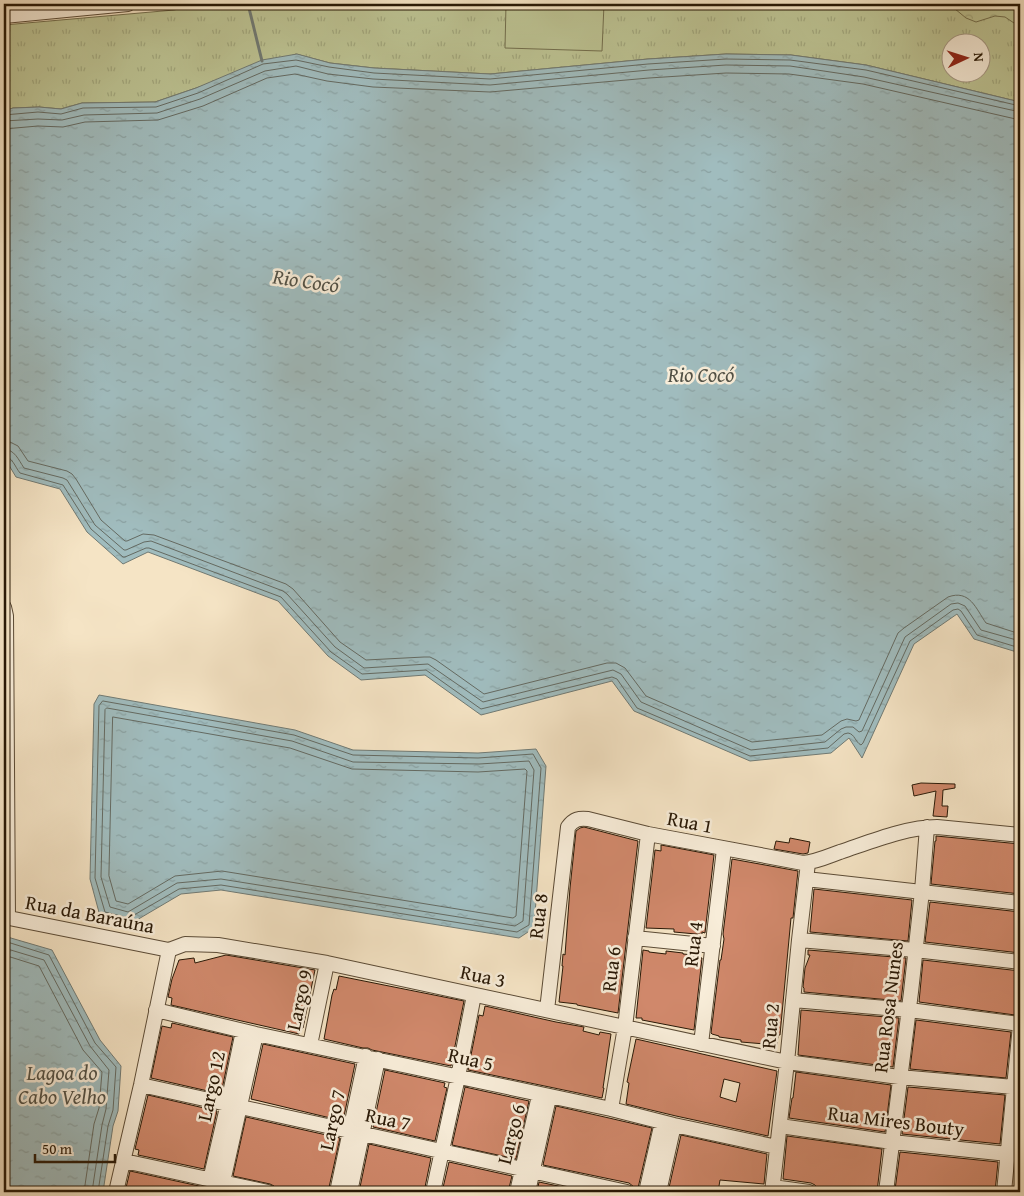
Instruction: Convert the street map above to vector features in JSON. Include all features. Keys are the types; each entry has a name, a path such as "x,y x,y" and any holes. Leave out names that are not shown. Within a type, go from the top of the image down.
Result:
{"street":[{"path":"4,16 128,4"},
{"path":"4,607 6,616 6,918"},
{"name":"Rua 1","path":"568,827 575,820 581,818 588,819 648,834 808,863"},
{"path":"808,863 902,832 927,826 1020,835"},
{"name":"Rua Rosa Nunes","path":"886,1192 909,1010 927,826"},
{"name":"Rua 8","path":"547,1010 568,827"},
{"name":"Rua 6","path":"611,1110 624,1027 648,834"},
{"name":"Rua 4","path":"701,1044 724,849"},
{"name":"Rua 2","path":"773,1190 808,863"},
{"path":"806,879 1020,903"},
{"name":"Rua da Baraúna","path":"6,918 169,950"},
{"path":"635,938 713,946"},
{"path":"799,940 915,950 1020,962"},
{"name":"Rua 3","path":"169,950 185,944 218,945 328,963 787,1062 900,1077 1014,1087"},
{"path":"116,1192 141,1085 169,950"},
{"name":"Largo 9","path":"310,1045 328,963"},
{"path":"433,1192 474,995"},
{"path":"793,1000 909,1010 1020,1025 1004,1192"},
{"name":"Rua 5","path":"156,1010 777,1147"},
{"name":"Largo 12","path":"216,1181 250,1032"},
{"name":"Largo 7","path":"337,1192 356,1133 372,1058"},
{"name":"Rua 7","path":"141,1085 627,1192"},
{"name":"Largo 6","path":"528,1192 528,1169 538,1100 544,1096"},
{"path":"646,1192 668,1124"},
{"path":"659,1192 668,1124"},
{"name":"Rua Mires Bouty","path":"780,1126 892,1142 1008,1154"},
{"name":"Largo 7","path":"350,1192 356,1133"},
{"path":"124,1160 268,1192"},
{"name":"Largo 6","path":"517,1192 528,1169"},
{"path":"773,1190 809,1192"}],"green space":[{"path":"200,4 1002,4 1020,9 1020,102 866,65 791,55 726,54 648,59 490,74 374,68 330,63 296,54 155,102 82,103 61,109 39,107 13,108 4,111 4,25 174,10"},
{"path":"506,4 604,4 602,51 505,48"},
{"path":"949,4 1020,4 1020,27 1005,17 995,16 976,22 966,18"}],"water":[{"name":"Rio Cocó","path":"297,54 330,63 374,68 490,74 648,59 726,54 791,55 866,65 1020,102 1020,653 974,639 957,614 914,644 862,758 849,738 831,753 750,761 634,711 612,681 481,715 425,675 361,680 328,656 278,601 148,552 123,564 87,532 60,489 16,477 4,457 4,111 13,108 39,107 61,109 82,103 155,102 196,88 262,60"},
{"path":"99,695 295,730 353,750 478,753 536,749 546,766 534,928 519,938 221,890 181,894 130,924 100,916 90,879 94,704"},
{"name":"Lagoa do Cabo Velho","path":"4,936 52,950 100,1040 121,1066 118,1111 113,1126 103,1192 4,1192"}],"building":[{"path":"921,783 955,784 955,788 943,790 942,806 948,806 947,817 933,816 936,791 914,796 912,785"},
{"path":"584,827 638,841 618,1013 559,1002 576,831"},
{"path":"936,836 1020,844 1020,894 931,884"},
{"path":"790,838 810,842 808,853 803,854 774,849 776,841 789,843"},
{"path":"661,845 714,855 705,933 696,934 674,932 674,929 646,928 655,850 661,851"},
{"path":"732,859 798,871 793,918 791,918 780,1035 778,1035 777,1045 741,1042 741,1040 719,1037 711,1033 724,939"},
{"path":"814,889 912,900 908,941 810,932"},
{"path":"930,902 1020,912 1020,953 925,942"},
{"path":"643,950 666,954 666,951 683,953 702,958 694,1030 636,1018"},
{"path":"808,950 906,958 901,1001 804,992 805,968 810,955 808,955"},
{"path":"226,955 315,970 303,1028 300,1028 299,1034 171,1005 172,998 168,997 179,960 194,958 195,963"},
{"path":"923,960 1020,971 1019,998 1017,998 1015,1015 919,1002"},
{"path":"339,976 464,1001 451,1066 324,1039 332,995 334,989 336,990"},
{"path":"485,1006 584,1027 583,1031 599,1035 600,1032 611,1034 602,1098 468,1070 479,1015 483,1016"},
{"path":"801,1010 899,1018 893,1067 798,1055"},
{"path":"916,1020 1011,1032 1006,1078 910,1069"},
{"path":"172,1023 233,1037 221,1094 151,1078 162,1026 171,1028"},
{"path":"636,1039 777,1071 768,1136 626,1104 629,1083 627,1082","holes":["724,1079 740,1083 736,1102 720,1097"]},
{"path":"263,1044 355,1064 343,1121 251,1099"},
{"path":"385,1070 445,1083 444,1087 447,1088 435,1141 373,1127"},
{"path":"796,1072 891,1085 885,1132 789,1118"},
{"path":"465,1087 529,1101 516,1159 452,1145"},
{"path":"908,1087 1005,1095 1000,1144 902,1134"},
{"path":"148,1095 217,1111 204,1169 138,1155 139,1150 135,1149"},
{"path":"556,1106 652,1128 638,1188 629,1183 543,1165"},
{"path":"246,1117 340,1138 328,1192 277,1192 274,1186 270,1184 233,1176"},
{"path":"681,1135 767,1154 764,1184 720,1180 718,1192 668,1192"},
{"path":"787,1136 882,1149 877,1192 817,1189 811,1183 783,1179"},
{"path":"369,1144 431,1158 424,1192 359,1192"},
{"path":"900,1152 998,1162 995,1192 902,1192 895,1190"},
{"path":"449,1162 512,1176 508,1192 442,1192"},
{"path":"130,1171 222,1191 222,1192 125,1192"},
{"path":"539,1182 587,1192 537,1192"}],"waterway":[{"path":"248,4 262,61"}]}
